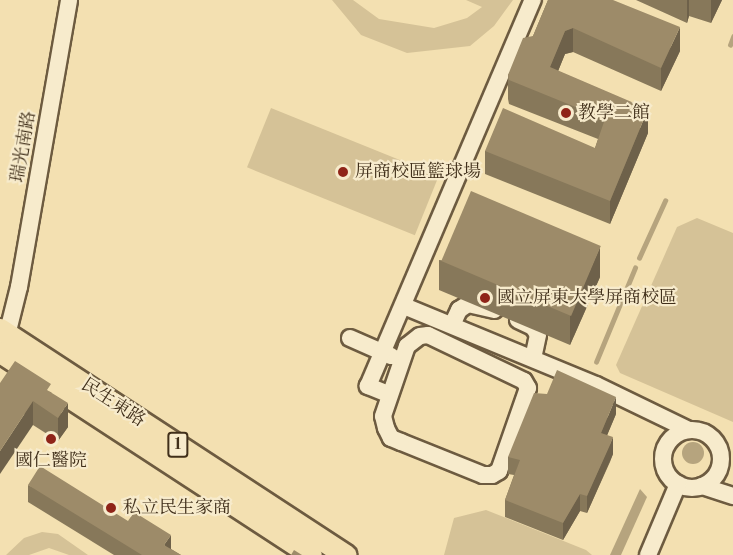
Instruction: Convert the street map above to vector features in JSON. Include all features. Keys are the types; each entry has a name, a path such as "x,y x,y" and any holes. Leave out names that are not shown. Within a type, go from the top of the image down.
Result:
{"main road":[{"name":"民生東路","path":"2,342 311,555"},
{"name":"民生東路","path":"2,342 346,555"}],"street":[{"name":"瑞光南路","path":"2,342 69,0"},
{"path":"388,394 368,386 533,0"},
{"path":"452,325 459,310 479,304 533,327 538,335 532,358"},
{"path":"404,306 532,358 733,448"},
{"path":"428,335 524,381 528,395 499,471 483,475 391,438 382,416 388,394 400,360 411,340 428,335"},
{"path":"350,338 400,360"},
{"path":"689,430 673,437 664,453 666,472 678,484 702,486 733,496"},
{"path":"702,486 720,466 715,441"},
{"path":"648,555 678,484"}],"shaded area":[{"path":"332,0 353,0 379,19 434,28 467,18 482,7 466,0 513,0 494,26 470,46 407,53 361,35"},
{"name":"屏商校區籃球場","path":"271,108 439,176 415,235 247,167"},
{"path":"697,218 733,233 733,422 620,373 616,365 677,227"},
{"path":"693,442 701,445 704,453 701,461 693,464 685,461 682,453 685,445"},
{"path":"640,489 647,497 621,555 610,555"},
{"path":"486,510 586,550 592,555 444,555 454,518"},
{"path":"42,532 58,534 88,555 69,555 49,548 29,555 6,555 24,538"}],"building":[{"path":"548,0 613,0 680,27 661,68 573,28 565,31 550,67 648,109 610,201 485,151 503,108 595,148 605,119 509,80 508,75 523,38 533,36"},
{"path":"471,191 601,246 571,316 441,261"},
{"path":"15,361 51,384 47,390 68,403 58,418 33,401 0,451 0,383"},
{"path":"557,370 616,397 601,433 613,437 610,445 587,496 580,494 563,523 505,500 520,460 508,457 534,393 547,394"},
{"path":"40,466 128,521 134,512 171,535 164,545 181,555 142,555 28,485"},
{"path":"294,550 302,555 291,555"}],"waterway":[{"path":"730,45 733,37"},
{"path":"639,258 665,201"},
{"path":"596,362 635,268"}],"place":[{"name":"教學二館","path":"566,113"},
{"name":"屏商校區籃球場","path":"343,172"},
{"name":"國立屏東大學屏商校區","path":"485,298"},
{"name":"國仁醫院","path":"51,439"},
{"name":"私立民生家商","path":"111,508"}]}
